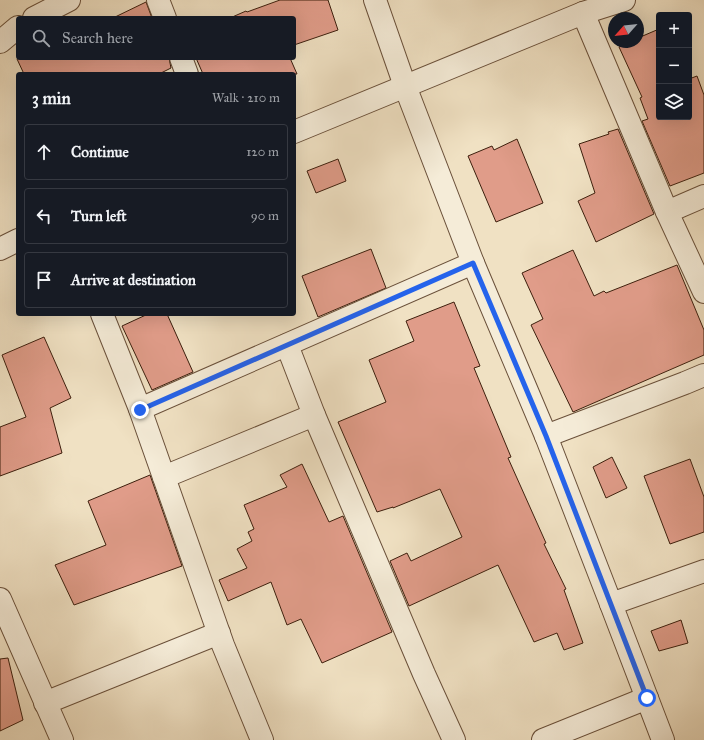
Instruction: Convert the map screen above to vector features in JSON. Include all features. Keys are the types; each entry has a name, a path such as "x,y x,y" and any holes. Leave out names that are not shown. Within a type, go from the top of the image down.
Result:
{"street":[{"path":"38,16 69,0"},
{"path":"158,0 164,16"},
{"path":"375,0 405,86 473,263 546,436 663,740"},
{"path":"296,131 583,13 624,0"},
{"path":"583,13 666,212 704,292"},
{"path":"0,42 16,29"},
{"path":"182,60 186,72"},
{"path":"666,212 704,196"},
{"path":"0,249 16,241"},
{"path":"140,410 473,263"},
{"path":"103,316 140,410 219,633 262,740"},
{"path":"287,345 314,415 421,667 454,740"},
{"path":"546,436 704,375"},
{"path":"164,477 314,415"},
{"path":"611,604 704,571"},
{"path":"0,599 62,740"},
{"path":"46,703 219,633"},
{"path":"543,740 647,698"}],"building":[{"path":"280,0 328,0 338,30 296,44 296,16 235,16 246,11 247,12"},
{"path":"146,2 151,16 117,16"},
{"path":"656,30 656,120 692,120 692,78 697,76 704,95 704,173 670,186 642,121 648,119 640,98 642,97 619,48 644,48 644,35"},
{"path":"17,60 169,60 171,68 163,72 23,72"},
{"path":"197,60 291,60 297,74 296,72 202,72"},
{"path":"618,129 654,214 596,242 578,201 595,193 579,144 609,134 608,132"},
{"path":"517,139 543,203 496,222 468,156 492,146 494,150"},
{"path":"338,159 346,181 316,193 307,171"},
{"path":"371,249 386,288 318,317 302,276"},
{"path":"573,250 594,296 604,291 606,293 677,265 704,330 704,355 573,412 531,325 543,319 522,273"},
{"path":"454,302 480,366 474,368 511,457 508,458 546,543 544,544 566,589 564,590 583,643 564,650 557,633 534,642 498,565 409,606 390,561 407,553 411,561 462,537 440,489 393,508 377,512 338,422 386,402 369,360 414,341 406,321"},
{"path":"144,316 168,316 193,372 152,390 122,326"},
{"path":"44,337 71,398 50,408 62,453 0,476 0,427 26,417 2,355"},
{"path":"612,457 627,488 606,498 593,467"},
{"path":"690,459 704,497 704,532 670,544 644,476"},
{"path":"302,464 329,522 343,516 392,632 322,663 301,619 287,625 271,582 228,601 219,580 247,568 237,549 252,541 248,532 254,529 244,505 287,487 280,475"},
{"path":"150,475 182,566 74,605 55,565 106,545 88,501"},
{"path":"681,620 688,643 659,651 651,631"},
{"path":"8,658 23,720 0,731 0,659"}],"route":[{"path":"140,410 473,263 546,436 647,698"}]}
